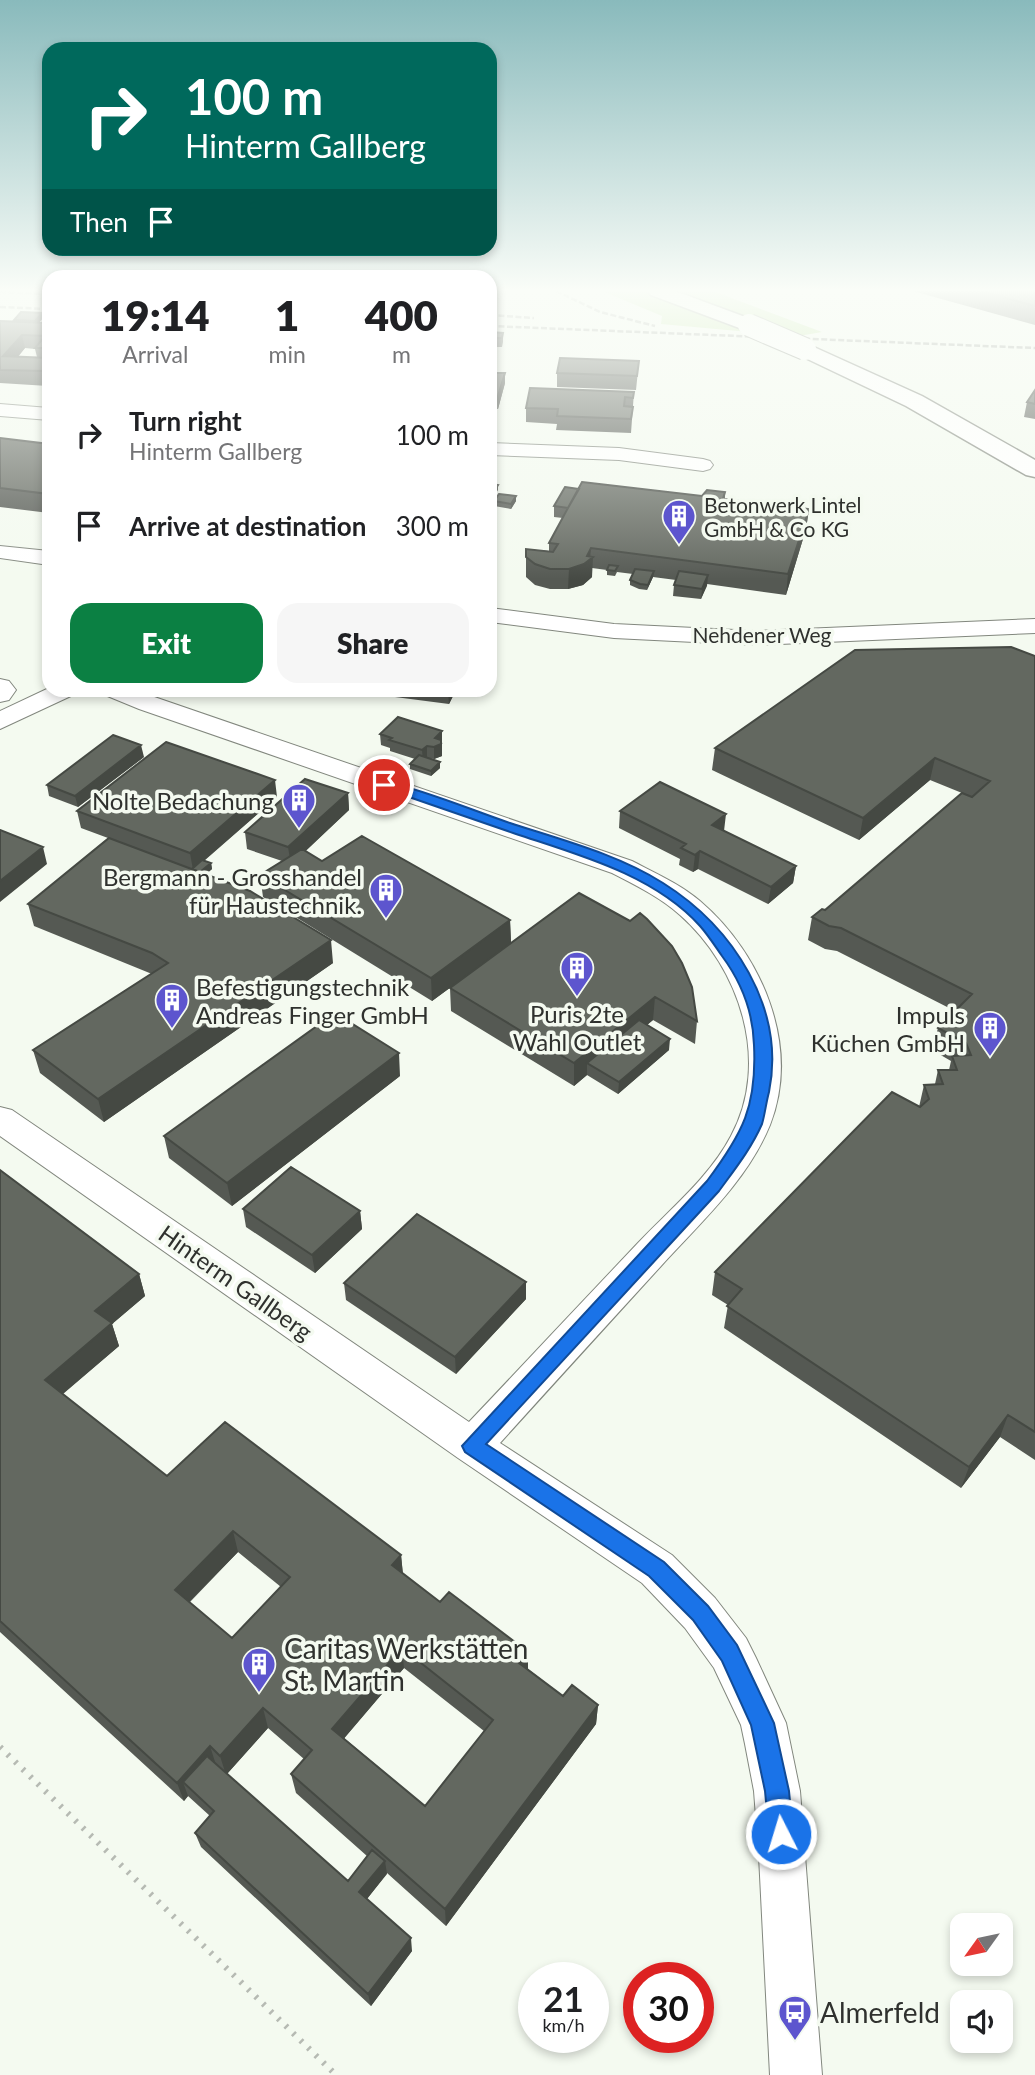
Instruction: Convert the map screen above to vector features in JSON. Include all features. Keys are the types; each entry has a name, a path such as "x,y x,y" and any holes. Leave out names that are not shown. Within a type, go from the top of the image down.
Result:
{"main road":[{"path":"886,388 1035,470"}],"street":[{"path":"0,410 42,413"},
{"path":"497,449 619,454 703,465"},
{"path":"0,552 42,557"},
{"name":"Nehdener Weg","path":"497,616 614,631 755,638 1035,626"},
{"path":"0,686 4,690 0,695"},
{"path":"0,721 50,697"},
{"path":"131,697 622,867 657,885 691,909 724,946 745,977 756,1003 764,1059 761,1097 754,1121 739,1151 710,1189 472,1446"},
{"name":"Hinterm Gallberg","path":"0,1119 472,1446 657,1569 700,1613 730,1653 740,1672 762,1723 777,1791 796,2075"}],"path":[{"path":"0,1747 336,2075"}],"building":[{"path":"530,388 634,392 633,398 625,397 624,406 633,407 631,419 557,416 558,409 526,408"},
{"path":"1035,390 1035,404 1027,402"},
{"path":"0,438 42,443 42,493 0,488"},
{"name":"Betonwerk Lintel GmbH & Co KG","path":"582,482 702,496 707,490 725,492 723,499 809,509 788,574 591,548 587,556 593,557 584,564 569,569 550,569 535,564 526,557 526,549 553,552 558,544 549,543"},
{"path":"565,487 579,489 568,508 554,506"},
{"path":"499,494 516,496 511,504 497,502"},
{"path":"609,565 618,566 615,571 607,570"},
{"path":"635,569 654,571 648,585 630,580"},
{"path":"679,571 708,575 702,589 674,585"},
{"path":"1011,647 1035,656 1035,1432 1008,1415 969,1467 727,1306 742,1289 715,1272 892,1092 920,1107 929,1099 924,1085 943,1084 938,1070 957,1070 952,1056 971,1055 966,1043 938,1028 972,994 841,928 829,926 812,917 822,909 825,910 962,793 972,797 990,781 935,758 863,818 715,748 855,650"},
{"path":"398,717 442,731 435,738 441,740 441,744 427,746 422,750 389,740 392,738 380,734"},
{"path":"113,735 141,745 75,796 47,785"},
{"path":"166,742 275,780 190,853 77,811"},
{"path":"419,755 440,762 431,771 410,764"},
{"path":"305,779 348,793 288,847 245,832"},
{"path":"660,782 726,814 712,825 796,866 771,887 700,851 695,855 681,848 686,844 620,811"},
{"path":"0,830 43,847 0,881"},
{"name":"Bergmann - Grosshandel für Haustechnik.","path":"362,836 510,920 431,978 260,875 302,849 322,861"},
{"path":"109,838 250,891 331,940 98,1099 33,1050 168,963 152,953 28,904"},
{"path":"202,860 211,863 200,872 192,869"},
{"name":"Puris 2te Wahl Outlet","path":"579,893 630,921 640,913 672,946 692,987 697,1021 655,997 574,1063 450,988"},
{"path":"335,1013 399,1053 227,1183 164,1136"},
{"path":"639,1020 670,1039 619,1082 587,1063"},
{"path":"291,1167 360,1211 312,1255 243,1209"},
{"path":"0,1170 139,1274 95,1311 112,1323 45,1380 167,1476 225,1422 401,1555 392,1565 440,1602 449,1592 528,1652 519,1663 563,1696 572,1685 598,1705 445,1909 291,1774 312,1750 263,1708 220,1756 210,1746 177,1783 0,1621","holes":["233,1531 290,1577 232,1638 175,1590","402,1648 493,1720 425,1806 332,1729"]},
{"path":"417,1214 526,1282 455,1357 344,1283"},
{"path":"207,1756 348,1881 372,1850 385,1861 359,1892 411,1938 368,1994 195,1833 214,1811 183,1782"}],"place":[{"name":"Betonwerk Lintel GmbH & Co KG","path":"679,546"},
{"name":"Nolte Bedachung","path":"299,830"},
{"name":"Bergmann - Grosshandel für Haustechnik.","path":"386,920"},
{"name":"Puris 2te Wahl Outlet","path":"577,998"},
{"name":"Befestigungstechnik Andreas Finger GmbH","path":"172,1030"},
{"name":"Impuls Küchen GmbH","path":"990,1058"},
{"name":"Caritas Werkstätten St. Martin","path":"259,1694"},
{"name":"Almerfeld","path":"795,2042"}],"route":[{"path":"384,785 606,860 657,885 691,909 706,924 745,977 756,1003 762,1031 764,1076 754,1121 739,1151 713,1186 472,1446 657,1569 700,1613 730,1653 762,1723 777,1791 781,1834"}]}
